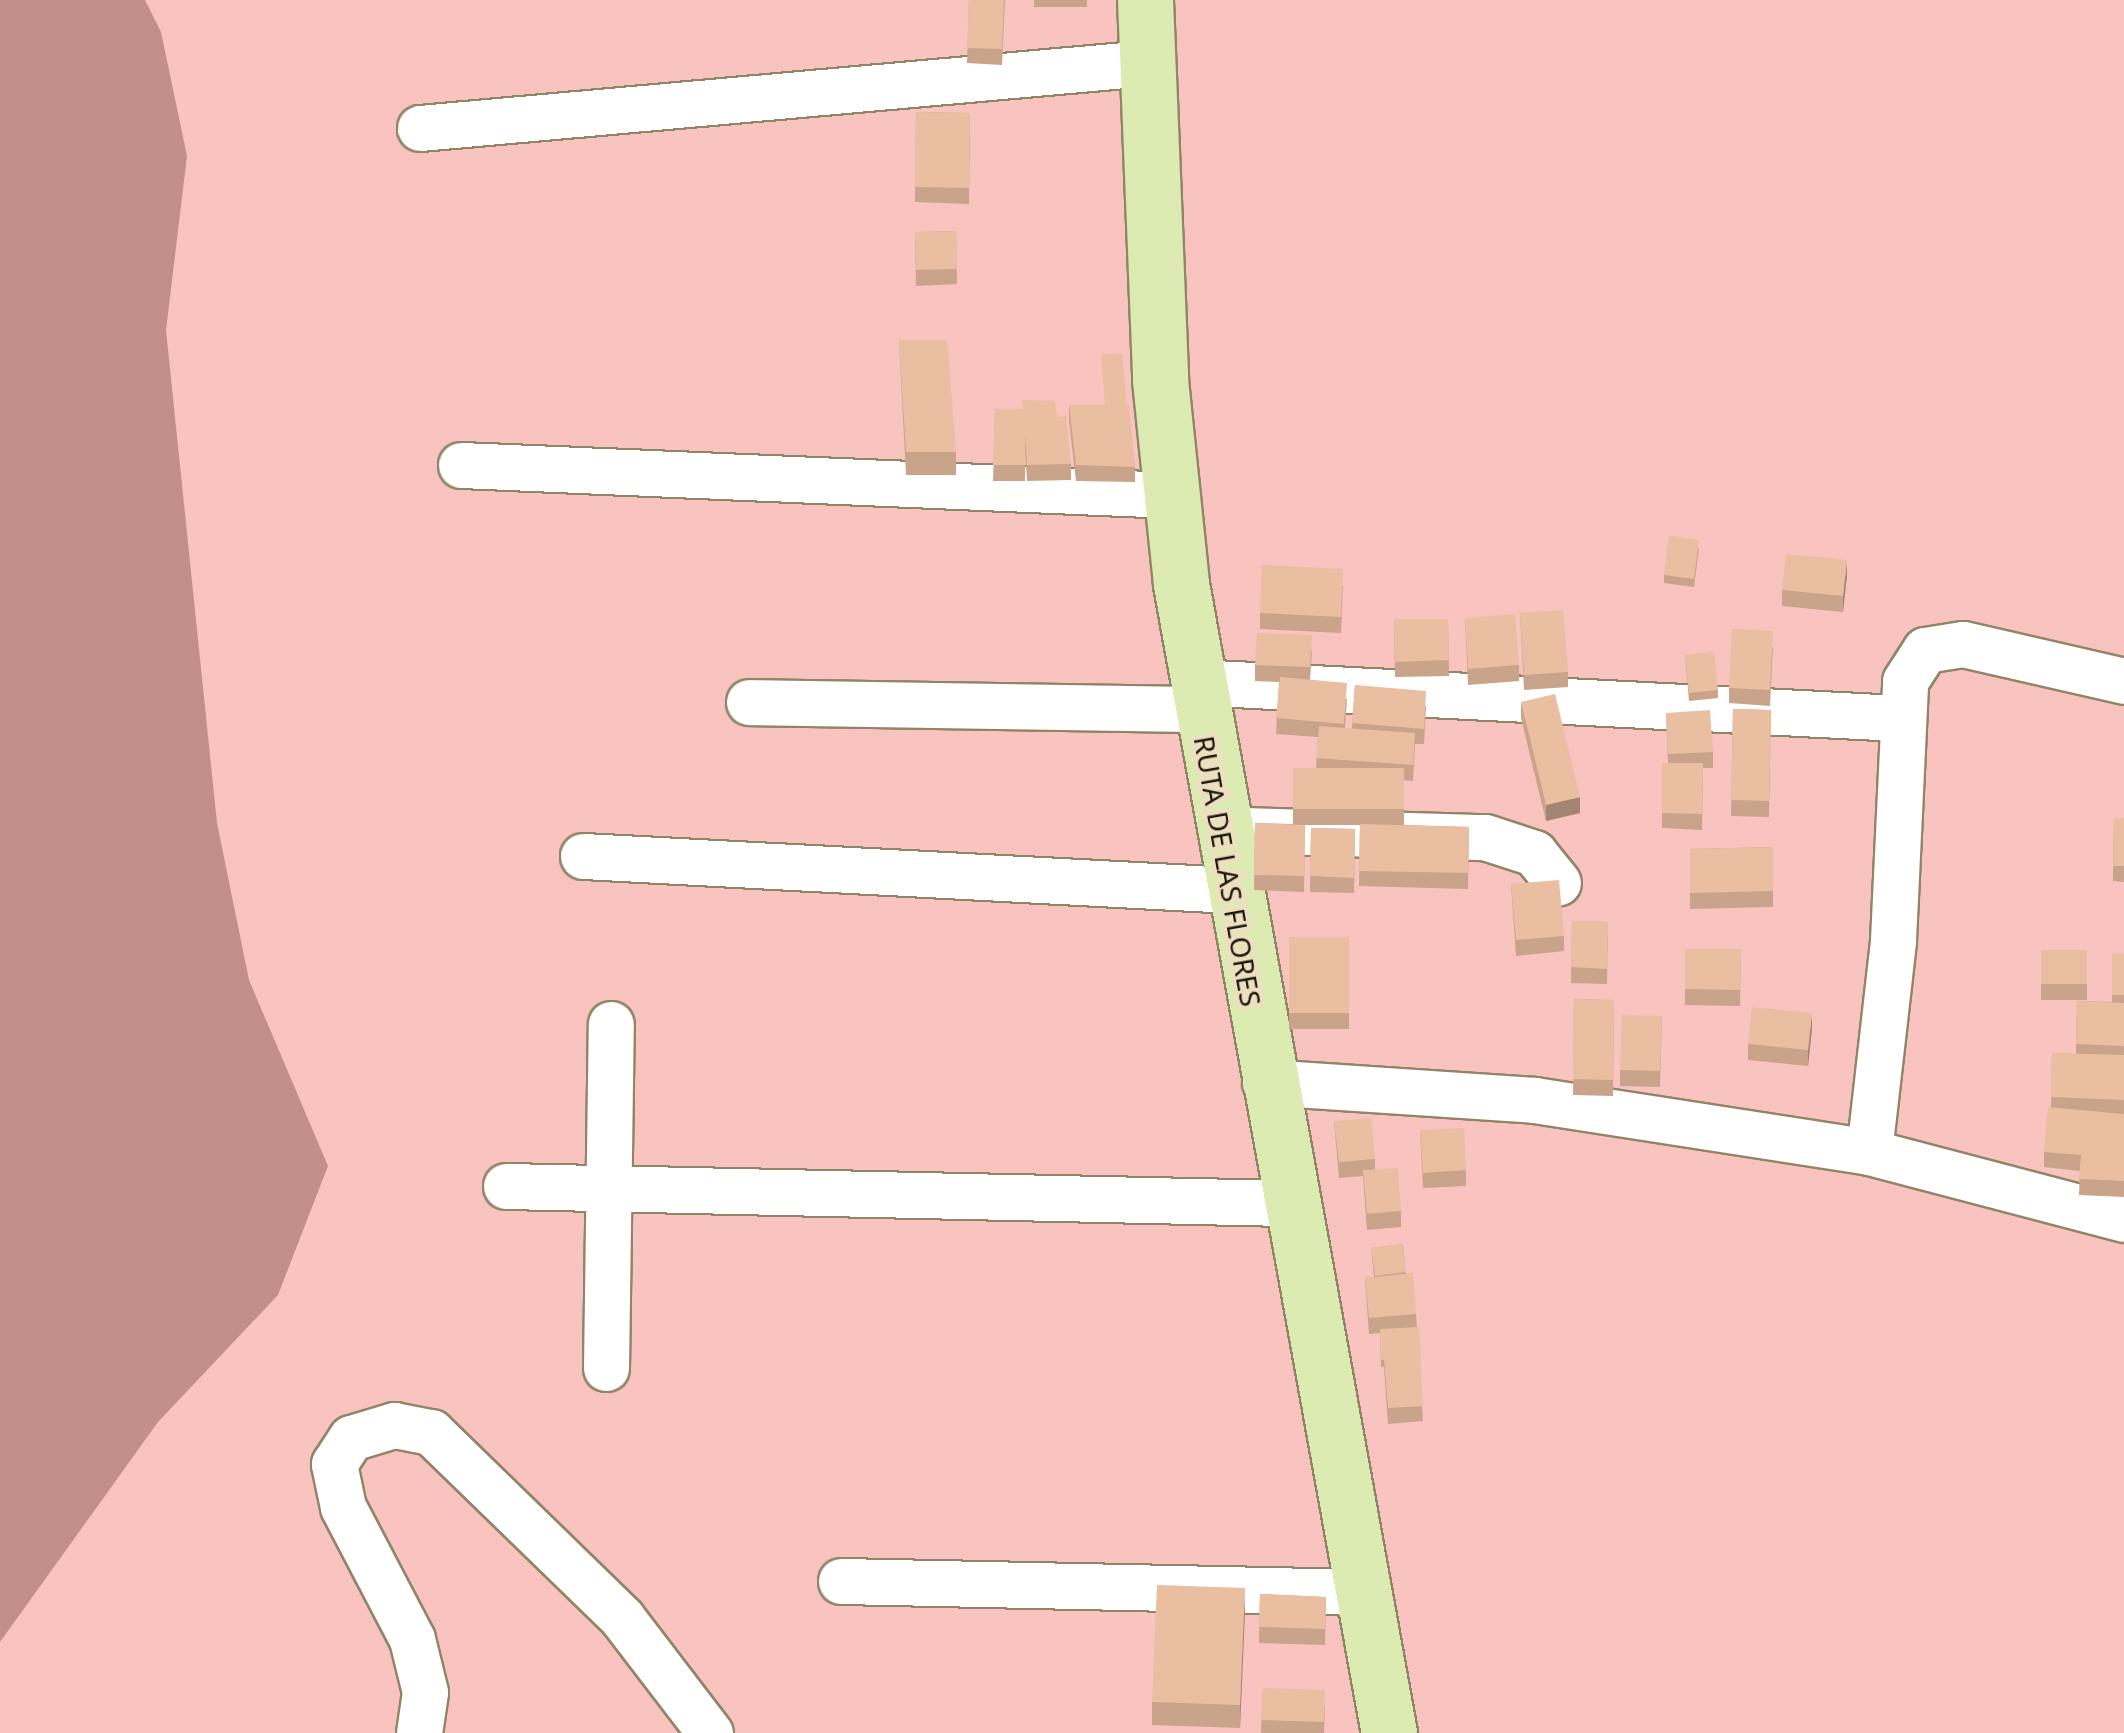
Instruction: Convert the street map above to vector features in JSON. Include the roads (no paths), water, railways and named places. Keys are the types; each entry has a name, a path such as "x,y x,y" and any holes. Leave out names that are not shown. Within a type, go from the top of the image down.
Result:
{"main road":[{"name":"RUTA DE LAS FLORES","path":"1145,0 1170,495 1198,695 1287,1202 1389,1733"}],"street":[{"path":"420,128 1147,63"},
{"path":"461,464 1170,495"},
{"path":"1869,1152 1893,940 1900,718 1906,681 1925,650 1963,644 2124,681"},
{"path":"749,702 1198,695 1900,718"},
{"path":"1221,830 1485,837 1534,854 1558,883"},
{"path":"584,856 1232,890"},
{"path":"606,1368 611,1024"},
{"path":"1265,1082 1534,1100 1869,1152 2124,1219"},
{"path":"506,1186 1287,1202"},
{"path":"419,1733 425,1692 412,1639 343,1507 334,1464 351,1438 394,1425 431,1432 609,1605 710,1733"},
{"path":"841,1581 1362,1592"}]}
